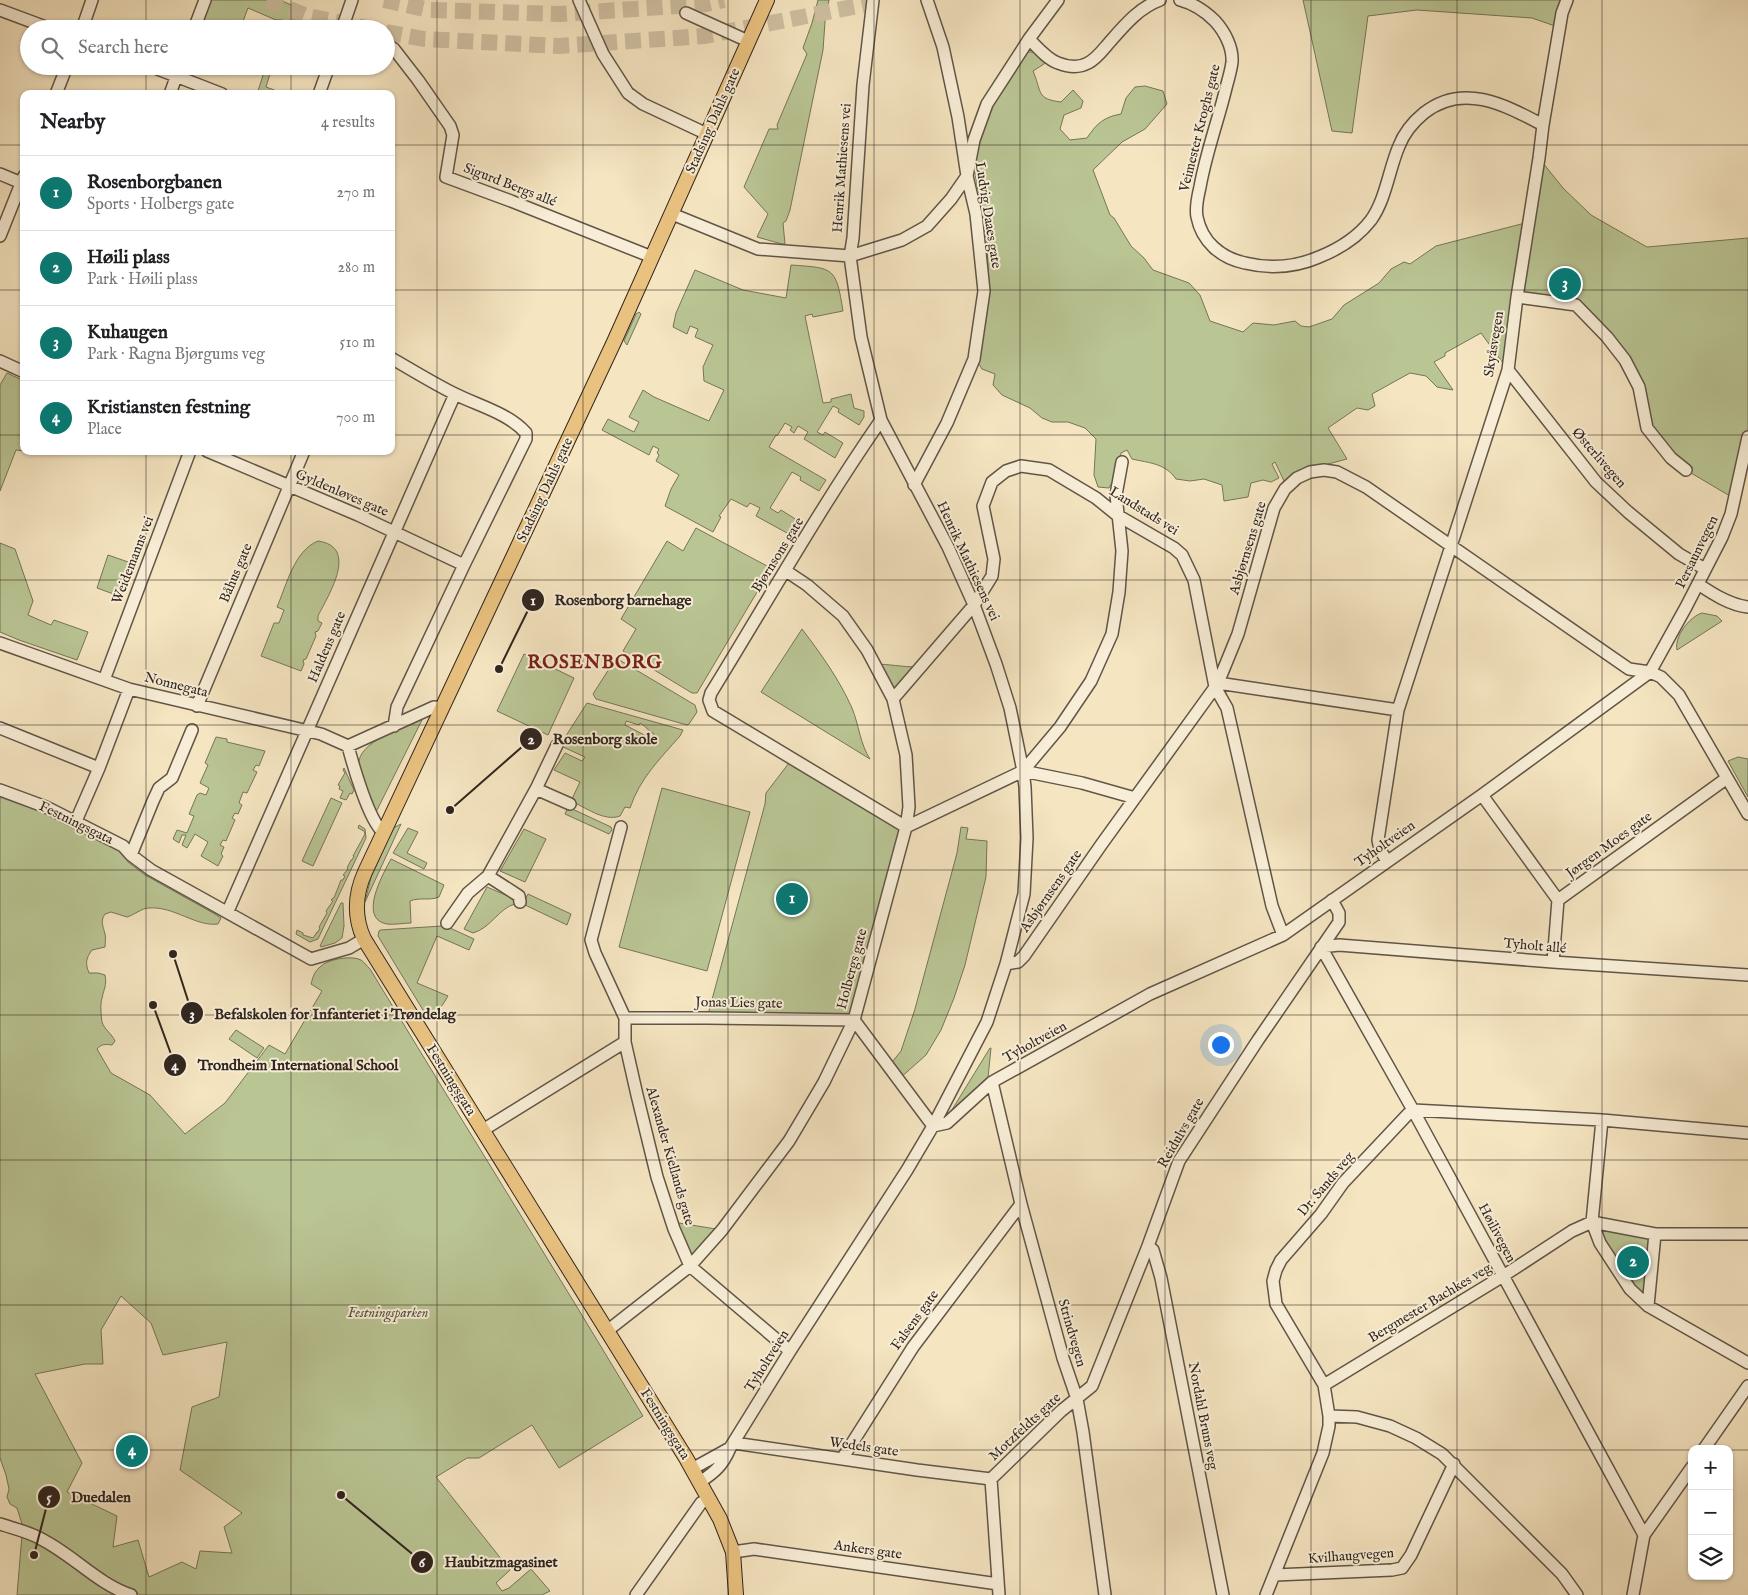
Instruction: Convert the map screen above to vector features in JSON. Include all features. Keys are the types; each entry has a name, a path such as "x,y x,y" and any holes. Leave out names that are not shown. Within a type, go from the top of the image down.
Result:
{"main road":[{"name":"Stadsing Dahls gate","path":"364,940 358,923 357,894 360,882 570,437 767,0"},
{"name":"Festningsgata","path":"364,940 700,1482 720,1519 733,1552 736,1595"}],"street":[{"path":"85,20 92,0"},
{"path":"197,20 205,0"},
{"path":"345,20 352,0"},
{"path":"579,0 603,54 628,93 643,104 707,134"},
{"name":"Henrik Mathiesens vei","path":"873,0 863,85 853,238 850,256 861,337 881,420 948,547 974,605 996,664 1010,708 1023,771 1028,838 1024,894 1006,964 986,1022 933,1126"},
{"name":"Ludvig Daaes gate","path":"914,485 948,422 974,358 984,291 976,214 967,176 958,117 943,47 927,0"},
{"path":"672,214 758,249 850,256 902,240 927,226 951,199 967,176 974,140 987,104 1028,39 1058,0"},
{"path":"1028,39 1057,63 1079,66 1089,62 1100,53 1136,14 1150,4 1160,0"},
{"name":"Veimester Kroghs gate","path":"1180,0 1192,3 1207,13 1220,27 1230,45 1232,61 1196,206 1196,216 1202,232 1212,246 1226,257 1244,263 1280,267 1299,264 1317,258 1348,241 1372,219 1380,203 1394,159 1407,130 1435,104 1450,99 1476,98 1494,102 1543,126"},
{"name":"Skyåsvegen","path":"1388,861 1380,850 1378,840 1398,710 1508,370 1543,126 1562,13 1567,0"},
{"path":"0,10 27,20"},
{"path":"686,13 748,41"},
{"name":"Sigurd Bergs allé","path":"395,50 450,126 453,135 446,177 652,257"},
{"path":"58,90 63,75"},
{"path":"171,90 177,75"},
{"path":"186,75 214,90"},
{"path":"320,90 325,75"},
{"path":"0,174 20,180"},
{"path":"0,236 20,188"},
{"path":"1517,297 1576,305 1589,318 1625,360 1639,387 1647,428 1652,436 1671,458 1686,470"},
{"path":"394,726 397,707 464,564 526,439 526,433 520,427 490,409 455,394 395,360"},
{"path":"0,362 20,370"},
{"name":"Østerlivegen","path":"1508,370 1596,482 1628,512 1679,554 1706,569"},
{"name":"Haldens gate","path":"228,912 455,394"},
{"name":"Bjørnsons gate","path":"881,420 858,454 711,693 709,700 711,707 720,715 906,827"},
{"name":"Persaunvegen","path":"1650,672 1722,538 1731,514 1748,437"},
{"name":"Weidemanns vei","path":"104,680 188,455"},
{"name":"Gyldenløves gate","path":"217,455 464,564"},
{"name":"Båhus gate","path":"197,706 302,455"},
{"path":"906,827 1023,771 1060,727 1091,681 1112,634 1119,592 1122,551 1116,495 1122,462"},
{"name":"Landstads vei","path":"893,700 974,605 992,576 994,559 983,506 992,482 1006,471 1021,466 1049,470 1096,498 1117,515 1164,542 1182,555 1194,580 1217,685 1227,708 1272,906 1283,935"},
{"name":"Asbjørnsens gate","path":"1006,964 1018,962 1024,956 1217,685 1238,634 1274,508 1286,489 1297,478 1310,472 1324,470 1337,472 1366,487 1629,669 1650,672 1661,677 1680,696 1748,814"},
{"name":"Holbergs gate","path":"607,1331 690,1266 743,1204 789,1141 824,1082 854,1020 906,827 909,807 906,762 902,733 893,700 867,650 843,616 807,585 786,571"},
{"path":"1698,584 1721,598 1737,605 1748,607"},
{"name":"Nonnegata","path":"0,643 129,689 307,730 348,746"},
{"name":"Tyholtveien","path":"700,1482 715,1472 725,1460 790,1351 907,1170 933,1126 947,1123 992,1082 1150,994 1283,935 1482,795 1650,672"},
{"path":"1217,685 1398,710"},
{"path":"76,821 99,768 129,689"},
{"path":"383,832 375,822 361,788 348,746 434,707 442,708"},
{"path":"0,728 99,768"},
{"path":"131,855 156,795 160,788 172,778 192,730"},
{"path":"447,922 463,890 488,876 536,789 557,745"},
{"path":"1023,771 1082,782 1136,798"},
{"name":"Jørgen Moes gate","path":"1558,900 1728,778"},
{"path":"536,789 570,804"},
{"name":"Festningsgata","path":"0,790 46,807 123,846 131,855 152,870 311,959 349,948 364,940"},
{"path":"1482,795 1558,900 1553,962"},
{"path":"621,827 592,940 595,953 625,1018"},
{"path":"488,876 519,896 520,902"},
{"name":"Reidulvs gate","path":"1077,1399 1092,1386 1148,1246 1179,1161 1252,1048 1338,922 1339,913 1332,900"},
{"name":"Tyholt allé","path":"1321,947 1339,944 1748,976"},
{"name":"Høilivegen","path":"1321,947 1413,1110 1644,1535"},
{"name":"Jonas Lies gate","path":"625,1018 854,1020"},
{"name":"Alexander Kiellands gate","path":"625,1018 625,1042 657,1177 674,1229 690,1266 790,1351"},
{"path":"854,1020 933,1126"},
{"path":"483,1130 625,1042"},
{"name":"Strindvegen","path":"992,1082 1021,1204 1063,1358 1077,1399 1105,1595"},
{"path":"1413,1110 1602,1120 1748,1133"},
{"name":"Dr. Sands veg","path":"1266,1595 1322,1453 1329,1426 1324,1385 1276,1304 1273,1281 1276,1270 1281,1260 1321,1214 1343,1183 1413,1110"},
{"path":"1602,1120 1592,1222 1600,1244 1630,1289 1648,1306 1748,1363"},
{"name":"Falsens gate","path":"842,1459 913,1347 1021,1204"},
{"path":"1592,1222 1656,1234 1748,1234"},
{"name":"Bergmester Bachkes veg","path":"1324,1385 1503,1276 1572,1231 1592,1222"},
{"path":"1648,1306 1656,1234"},
{"name":"Nordahl Bruns veg","path":"1148,1246 1153,1250 1160,1278 1223,1595"},
{"path":"1707,1445 1748,1386"},
{"name":"Motzfeldts gate","path":"999,1589 991,1479 1061,1411 1077,1399"},
{"path":"1329,1416 1357,1417 1390,1426 1416,1438 1442,1454 1562,1574 1577,1595"},
{"path":"692,1469 732,1446"},
{"name":"Wedels gate","path":"732,1446 991,1479"},
{"name":"Kvilhaugvegen","path":"1275,1575 1402,1568 1411,1555 1454,1464"},
{"path":"1633,1595 1644,1535 1688,1473"},
{"path":"636,1595 701,1503 709,1498"},
{"path":"0,1524 30,1533 44,1540 110,1586 131,1595"},
{"name":"Ankers gate","path":"733,1552 754,1549 999,1589"}],"green space":[{"path":"205,0 280,0 298,8 294,20 276,20 248,8 243,20 197,20"},
{"path":"818,0 829,0 823,50 790,210 786,221 783,223 785,244 782,244 757,237 768,214 744,187 769,129 778,129 777,125 807,54 803,48"},
{"path":"1303,0 1562,0 1555,26 1532,18 1417,10 1368,16 1352,133 1332,131"},
{"path":"1027,52 1036,52 1046,60 1044,64 1033,71 1041,93 1047,99 1061,102 1073,90 1083,101 1081,108 1064,115 1060,129 1070,140 1087,138 1101,122 1121,114 1126,98 1135,87 1145,86 1163,91 1167,104 1145,129 1122,142 1093,170 1110,215 1114,218 1131,246 1153,270 1189,283 1200,295 1210,321 1243,332 1253,323 1274,325 1295,321 1301,326 1309,327 1332,319 1344,305 1379,283 1391,269 1404,262 1410,264 1436,246 1529,222 1539,158 1563,188 1591,215 1647,247 1748,238 1748,437 1735,499 1686,470 1652,436 1639,387 1577,305 1517,297 1508,370 1481,333 1445,353 1445,356 1434,362 1453,390 1437,387 1426,376 1410,373 1372,394 1375,406 1368,410 1357,408 1328,428 1347,459 1313,468 1284,481 1275,462 1272,464 1279,478 1271,482 1263,480 1251,483 1248,497 1224,501 1222,485 1204,479 1190,481 1176,479 1162,467 1132,459 1127,450 1121,453 1118,471 1109,488 1098,487 1094,475 1096,439 1085,428 1068,422 1052,422 1042,418 1030,408 1002,395 993,385 995,374 982,369 977,361 986,321 989,293 987,244 974,168 977,149 991,107"},
{"path":"263,75 270,75 266,87 274,90 258,90"},
{"path":"791,265 825,269 835,278 843,311 813,317 812,314 805,316 823,403 851,394 854,408 864,411 864,417 859,425 838,412 839,409 833,406 817,432 823,435 825,432 843,443 835,458 804,439 808,432 798,426 794,433 790,430 792,427 785,423 776,435 769,447 826,480 819,491 800,480 801,477 792,472 770,508 778,513 781,510 797,520 787,533 756,516 760,508 750,503 747,507 731,499 719,516 721,517 713,532 665,506 671,489 679,475 656,461 659,449 653,446 649,455 602,430 608,419 634,432 639,422 629,417 643,390 654,397 709,421 724,390 704,381 703,367 713,345 695,337 698,329 690,326 687,334 673,327 676,313 695,270 743,290 786,298"},
{"path":"639,312 641,314 627,345 624,341 636,314"},
{"path":"7,373 20,379 20,450 16,450 0,491 0,385"},
{"path":"696,528 767,566 769,572 697,693 692,693 623,651 636,629 621,619 667,541 683,551"},
{"path":"318,541 330,545 337,552 338,572 318,616 318,621 322,623 318,631 315,632 316,636 306,659 303,660 304,664 301,671 261,656 274,623 279,623 284,610 277,607 292,569 303,552"},
{"path":"0,543 15,549 33,601 28,615 51,625 54,620 88,632 77,660 0,632"},
{"path":"108,555 131,563 119,596 97,588"},
{"path":"1702,613 1717,616 1722,621 1677,650 1678,639 1684,628 1692,619"},
{"path":"802,629 829,667 847,697 870,759 761,692"},
{"path":"524,654 574,678 548,735 497,711"},
{"path":"616,658 695,705 697,712 689,724 596,699 593,694"},
{"path":"874,664 906,667 917,667 893,699"},
{"path":"587,703 683,730 645,778 630,808 625,807 620,816 614,817 595,813 571,801 580,782 554,770 565,753 582,761 585,757 563,747 562,742","holes":["626,721 639,725 640,723 642,724 654,734 654,740 625,725"]},
{"path":"418,720 422,720 376,812 360,769 360,756 365,749 382,737"},
{"path":"216,737 227,739 227,742 265,751 259,766 256,765 253,770 257,772 247,793 243,792 239,803 242,805 238,814 235,813 232,818 235,820 226,841 223,840 220,845 224,847 221,854 223,856 218,866 201,856 208,842 195,834 187,848 182,845 186,835 182,835 179,843 173,839 177,830 187,833 194,816 189,814 197,795 200,793 206,795 209,788 200,783 208,765 205,763"},
{"path":"1738,757 1748,759 1748,797 1728,761"},
{"path":"792,759 906,827 854,1020 707,1018 765,804 766,793"},
{"path":"344,768 354,790 346,800 340,798 343,791 339,789 340,786 338,785 345,773"},
{"path":"662,788 750,812 707,971 619,947"},
{"name":"Festningsparken","path":"0,790 120,848 128,862 145,875 221,918 218,924 210,924 158,908 146,908 127,917 111,912 105,914 102,924 105,947 92,950 87,961 89,973 105,975 101,1004 102,1022 115,1041 112,1045 103,1045 97,1049 111,1073 150,1095 185,1134 225,1103 269,1045 285,1054 322,991 311,984 314,975 323,964 340,959 352,958 361,960 370,969 643,1416 559,1468 532,1425 479,1458 467,1458 436,1477 510,1570 496,1583 502,1591 509,1588 531,1569 550,1591 542,1595 141,1595 106,1578 23,1527 17,1508 10,1504 7,1497 9,1489 0,1458","holes":["121,1296 151,1323 163,1355 227,1342 219,1397 192,1407 180,1470 242,1513 224,1527 232,1553 200,1551 196,1569 182,1562 149,1577 138,1540 113,1547 117,1516 67,1492 82,1463 35,1374 85,1364 103,1364 101,1330"]},
{"path":"331,798 342,803 313,866 302,861"},
{"path":"568,807 611,827 612,830 609,834 565,814"},
{"path":"401,824 365,902 371,877 393,828"},
{"path":"359,825 365,829 366,838 318,939 310,942 296,934 297,930 303,933 303,935 313,938 318,932 327,913 326,911 333,901 331,900 334,898 341,880 345,876 343,875 348,869 365,834 364,831 358,828"},
{"path":"961,827 968,828 966,839 987,841 986,877 965,965 941,1030 926,1055 899,1079 889,1066 901,1051 915,1009 957,853"},
{"path":"408,828 418,832 407,853 427,863 424,869 393,853"},
{"path":"524,829 546,839 525,882 500,871"},
{"path":"391,859 444,885 439,897 410,901 411,923 387,924 378,920 374,914 375,894"},
{"path":"487,887 517,900 515,904 509,906 485,927 473,933 464,929"},
{"path":"528,894 571,914 567,925 523,904"},
{"path":"341,903 343,903 344,926 342,938 335,943 321,947 320,946"},
{"path":"442,926 474,939 469,950 437,936 417,983 448,996 437,1011 426,1015 378,936 380,930"},
{"path":"236,1030 264,1048 257,1058 229,1039"},
{"path":"990,1048 988,1078 985,1083 950,1113"},
{"path":"679,1223 722,1230 690,1266 674,1229"},
{"path":"1602,1229 1650,1237 1646,1293 1633,1284 1619,1266 1604,1238"},
{"path":"22,1535 46,1549 115,1595 17,1595"}],"tunnel":[{"path":"267,0 307,16 327,20"},
{"path":"384,0 429,10 561,14 706,4 724,0"},
{"path":"395,34 424,39 559,46 705,36 863,5 877,0"}],"place":[{"name":"Kuhaugen","path":"1565,284"},
{"name":"Rosenborg barnehage","path":"499,669"},
{"name":"Rosenborg skole","path":"450,810"},
{"name":"Rosenborgbanen","path":"792,899"},
{"name":"Befalskolen for Infanteriet i Trøndelag","path":"173,954"},
{"name":"Trondheim International School","path":"153,1005"},
{"name":"Høili plass","path":"1633,1262"},
{"name":"Kristiansten festning","path":"132,1451"},
{"name":"Haubitzmagasinet","path":"341,1495"},
{"name":"Duedalen","path":"34,1555"}],"district":[{"name":"ROSENBORG","path":"595,663"}]}
